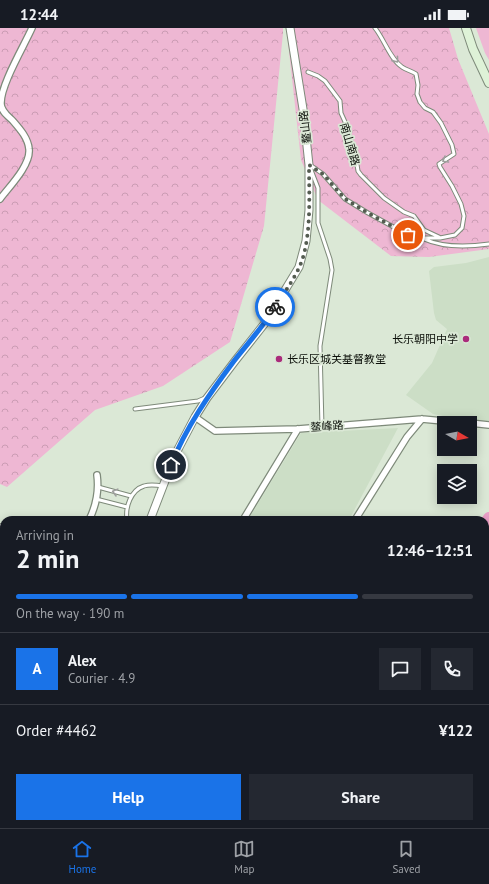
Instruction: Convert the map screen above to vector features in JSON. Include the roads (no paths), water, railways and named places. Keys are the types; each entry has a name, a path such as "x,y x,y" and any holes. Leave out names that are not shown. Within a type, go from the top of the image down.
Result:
{"main road":[{"path":"466,28 473,49 489,84"},
{"path":"471,28 477,47 489,73"}],"street":[{"path":"0,198 24,167 30,150 21,130 4,111 0,100 4,85 30,28"},
{"name":"鳌山路","path":"152,516 175,455 195,417 207,398 265,323 299,267 306,241 309,210 309,165 303,109 290,28"},
{"name":"鳌峰路","path":"195,417 215,431 322,427 422,419 437,420"},
{"path":"357,516 407,436 422,419"},
{"path":"477,424 489,425"},
{"path":"245,516 298,428"},
{"path":"90,516 96,500 98,488 97,475"}],"lane":[{"path":"375,28 399,65 402,68 411,70 416,74 418,85 417,94 420,102 425,108 436,115 454,149 454,154 439,164 461,204 464,216 462,228 455,235 440,238 422,238"},
{"name":"南山南路","path":"308,72 325,81 340,101 341,113 346,124 356,158 358,171 361,175 384,198 404,212 414,216 424,230 440,238"},
{"path":"309,165 323,174 345,199 408,235 422,238 436,244 460,246 489,244"},
{"path":"309,165 318,188 318,223 330,259 332,270 320,346 322,427"},
{"path":"135,409 198,401 207,398"},
{"path":"127,516 127,507 131,496 135,491 144,486 163,486"},
{"path":"98,488 131,496"},
{"path":"96,500 127,507"}],"place":[{"name":"长乐朝阳中学","path":"466,339"},
{"name":"长乐区城关基督教堂","path":"279,359"}]}
